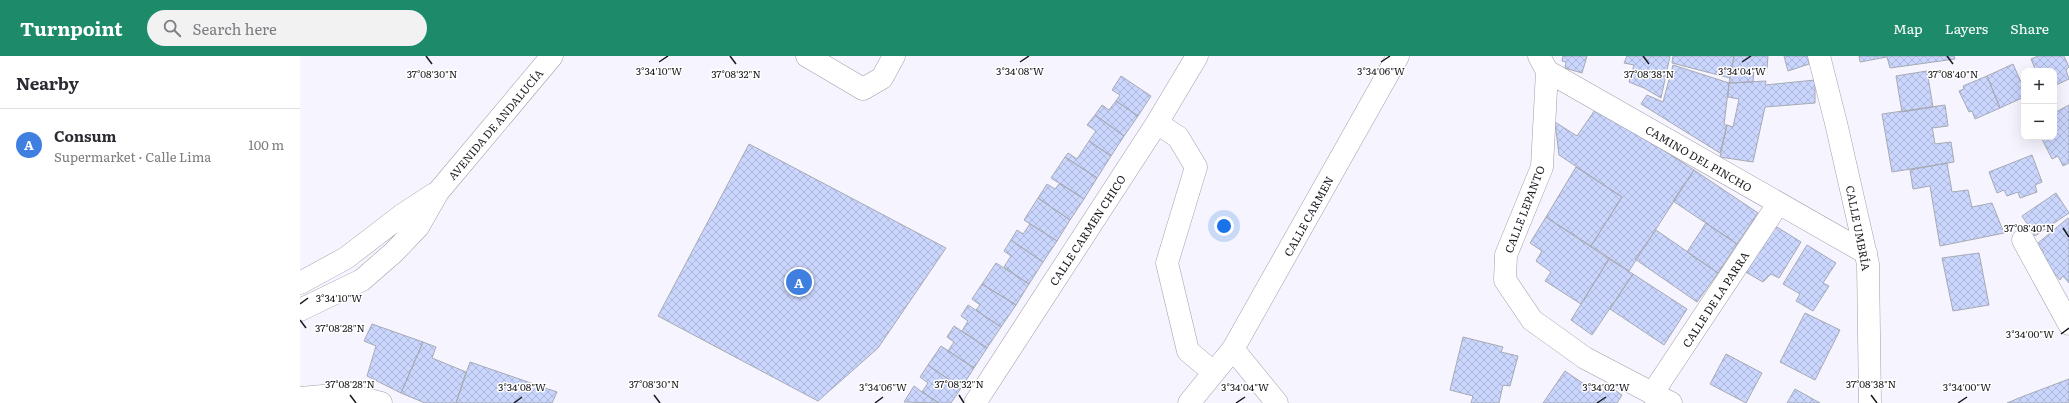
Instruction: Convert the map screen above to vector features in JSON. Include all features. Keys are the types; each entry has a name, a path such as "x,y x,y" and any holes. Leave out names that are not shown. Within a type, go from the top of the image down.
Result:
{"street":[{"name":"AVENIDA DE ANDALUCÍA","path":"300,310 328,298 362,280 393,253 418,227 438,192 552,56"},
{"path":"807,56 864,89 882,78 894,56"},
{"name":"CALLE CARMEN CHICO","path":"975,403 1158,123 1197,56"},
{"name":"CALLE CARMEN","path":"1189,403 1233,349 1398,56"},
{"name":"CALLE UMBRÍA","path":"1819,56 1868,264 1870,403"},
{"name":"CAMINO DEL PINCHO","path":"1543,63 1778,204 1866,254"},
{"name":"CALLE LEPANTO","path":"1543,63 1542,167 1506,255 1505,280 1532,320 1585,358 1662,398"},
{"path":"1158,123 1178,137 1196,167 1167,263 1188,351 1213,372"},
{"name":"AVENIDA DE ANDALUCÍA","path":"300,283 346,258 402,215 438,192"},
{"name":"CALLE DE LA PARRA","path":"1662,398 1778,204"},
{"path":"2022,240 2069,324"},
{"name":"AVENIDA DE ANDALUCÍA","path":"300,298 323,287 346,258"},
{"name":"AVENIDA DE ANDALUCÍA","path":"300,328 304,320 328,298"},
{"path":"1233,349 1277,403"},
{"path":"300,398 345,394 381,403"}],"building":[{"path":"1563,56 1587,56 1582,73 1565,68 1566,62 1562,61"},
{"path":"1627,56 1670,56 1661,98 1644,88 1629,82 1634,65 1624,63"},
{"path":"1673,56 1734,56 1730,78 1672,63"},
{"path":"1734,56 1768,56 1767,69 1754,69 1753,82 1729,83"},
{"path":"1784,56 1808,56 1809,64 1788,71"},
{"path":"1859,56 1954,56 1955,59 1890,68 1887,57 1860,62"},
{"path":"2038,56 2064,56 2069,67 2066,70 2069,79 2057,85 2057,68 2035,68 2031,59"},
{"path":"2013,64 2021,82 2021,98 2000,108 1987,76"},
{"path":"1673,65 1729,83 1724,125 1727,125 1720,153 1641,104 1647,95 1663,102"},
{"path":"1927,71 1933,107 1902,112 1896,76"},
{"path":"1121,76 1151,96 1138,116 1116,101 1120,95 1112,90"},
{"path":"1987,76 2000,108 1975,119 1972,111 1969,112 1959,91 1964,89 1963,86"},
{"path":"1815,80 1815,103 1765,107 1753,162 1720,157 1727,125 1733,127 1739,99 1728,97 1729,83 1766,81 1765,85"},
{"path":"1116,101 1138,116 1124,136 1095,115 1102,105 1109,110"},
{"path":"1945,105 1948,126 1932,128 1935,144 1951,142 1954,162 1892,172 1882,114"},
{"path":"2069,105 2069,163 2063,166 2058,156 2052,159 2042,140 2057,140 2057,111"},
{"path":"1597,107 1694,170 1629,271 1591,246 1622,197 1559,155 1555,122 1577,136"},
{"path":"1095,115 1124,136 1111,156 1089,141 1096,131 1087,125"},
{"path":"1089,141 1111,156 1097,178 1065,157 1068,153 1077,159"},
{"path":"749,144 946,248 878,348 818,401 658,316"},
{"path":"2032,155 2042,182 2035,185 2037,192 2020,198 2018,192 2007,196 2004,190 1997,193 1989,172"},
{"path":"1065,157 1097,178 1084,199 1051,178"},
{"path":"1947,163 1952,192 1968,190 1972,207 1992,203 2004,233 1940,246 1930,186 1913,189 1910,170"},
{"path":"1576,167 1622,197 1591,246 1546,217"},
{"path":"1694,170 1758,213 1737,244 1673,201"},
{"path":"1060,183 1084,199 1070,220 1038,198 1047,184 1055,189"},
{"path":"2056,193 2069,213 2035,236 2022,216"},
{"path":"1038,198 1070,220 1057,241 1024,220"},
{"path":"1546,217 1609,259 1581,304 1545,281 1551,272 1536,261 1542,251 1530,243"},
{"path":"2068,218 2069,283 2063,276 2060,280 2040,255 2044,252 2037,244"},
{"path":"1706,223 1737,244 1718,273 1687,252"},
{"path":"1030,224 1057,241 1043,262 1011,240 1017,230 1023,234"},
{"path":"1772,224 1801,242 1779,278 1771,274 1763,282 1744,271"},
{"path":"1656,230 1718,273 1697,302 1635,259"},
{"path":"1011,240 1043,262 1029,284 1004,267 1011,256 1004,251"},
{"path":"1807,245 1836,263 1823,283 1829,286 1813,311 1796,301 1800,294 1783,284"},
{"path":"1979,253 1989,305 1953,311 1942,258"},
{"path":"1609,259 1633,274 1592,335 1571,320"},
{"path":"996,263 1029,284 1016,305 982,284"},
{"path":"1633,274 1687,309 1664,345 1610,309"},
{"path":"982,284 1016,305 1001,327 976,310 980,305 972,299"},
{"path":"968,305 1001,327 987,348 962,331 968,321 961,316"},
{"path":"1805,313 1840,330 1815,380 1780,362"},
{"path":"372,324 423,342 401,393 367,376 376,346 364,341"},
{"path":"954,326 987,348 974,368 948,351 954,342 947,337"},
{"path":"1463,337 1503,347 1501,352 1518,356 1510,386 1503,385 1499,403 1471,403 1473,396 1450,390"},
{"path":"423,342 436,347 432,358 466,372 456,403 425,403 401,393"},
{"path":"941,346 974,368 961,388 928,365"},
{"path":"1726,354 1762,373 1746,403 1710,384"},
{"path":"470,362 557,392 552,403 456,403"},
{"path":"928,365 961,388 951,403 939,403 922,392 928,383 920,377"},
{"path":"1565,371 1597,393 1604,383 1622,395 1617,403 1543,403"},
{"path":"2069,379 2069,403 2007,403 2024,396"},
{"path":"914,386 922,392 939,403 904,402"},
{"path":"1795,389 1820,403 1787,403"}],"place":[{"name":"Consum","path":"799,282"}]}
